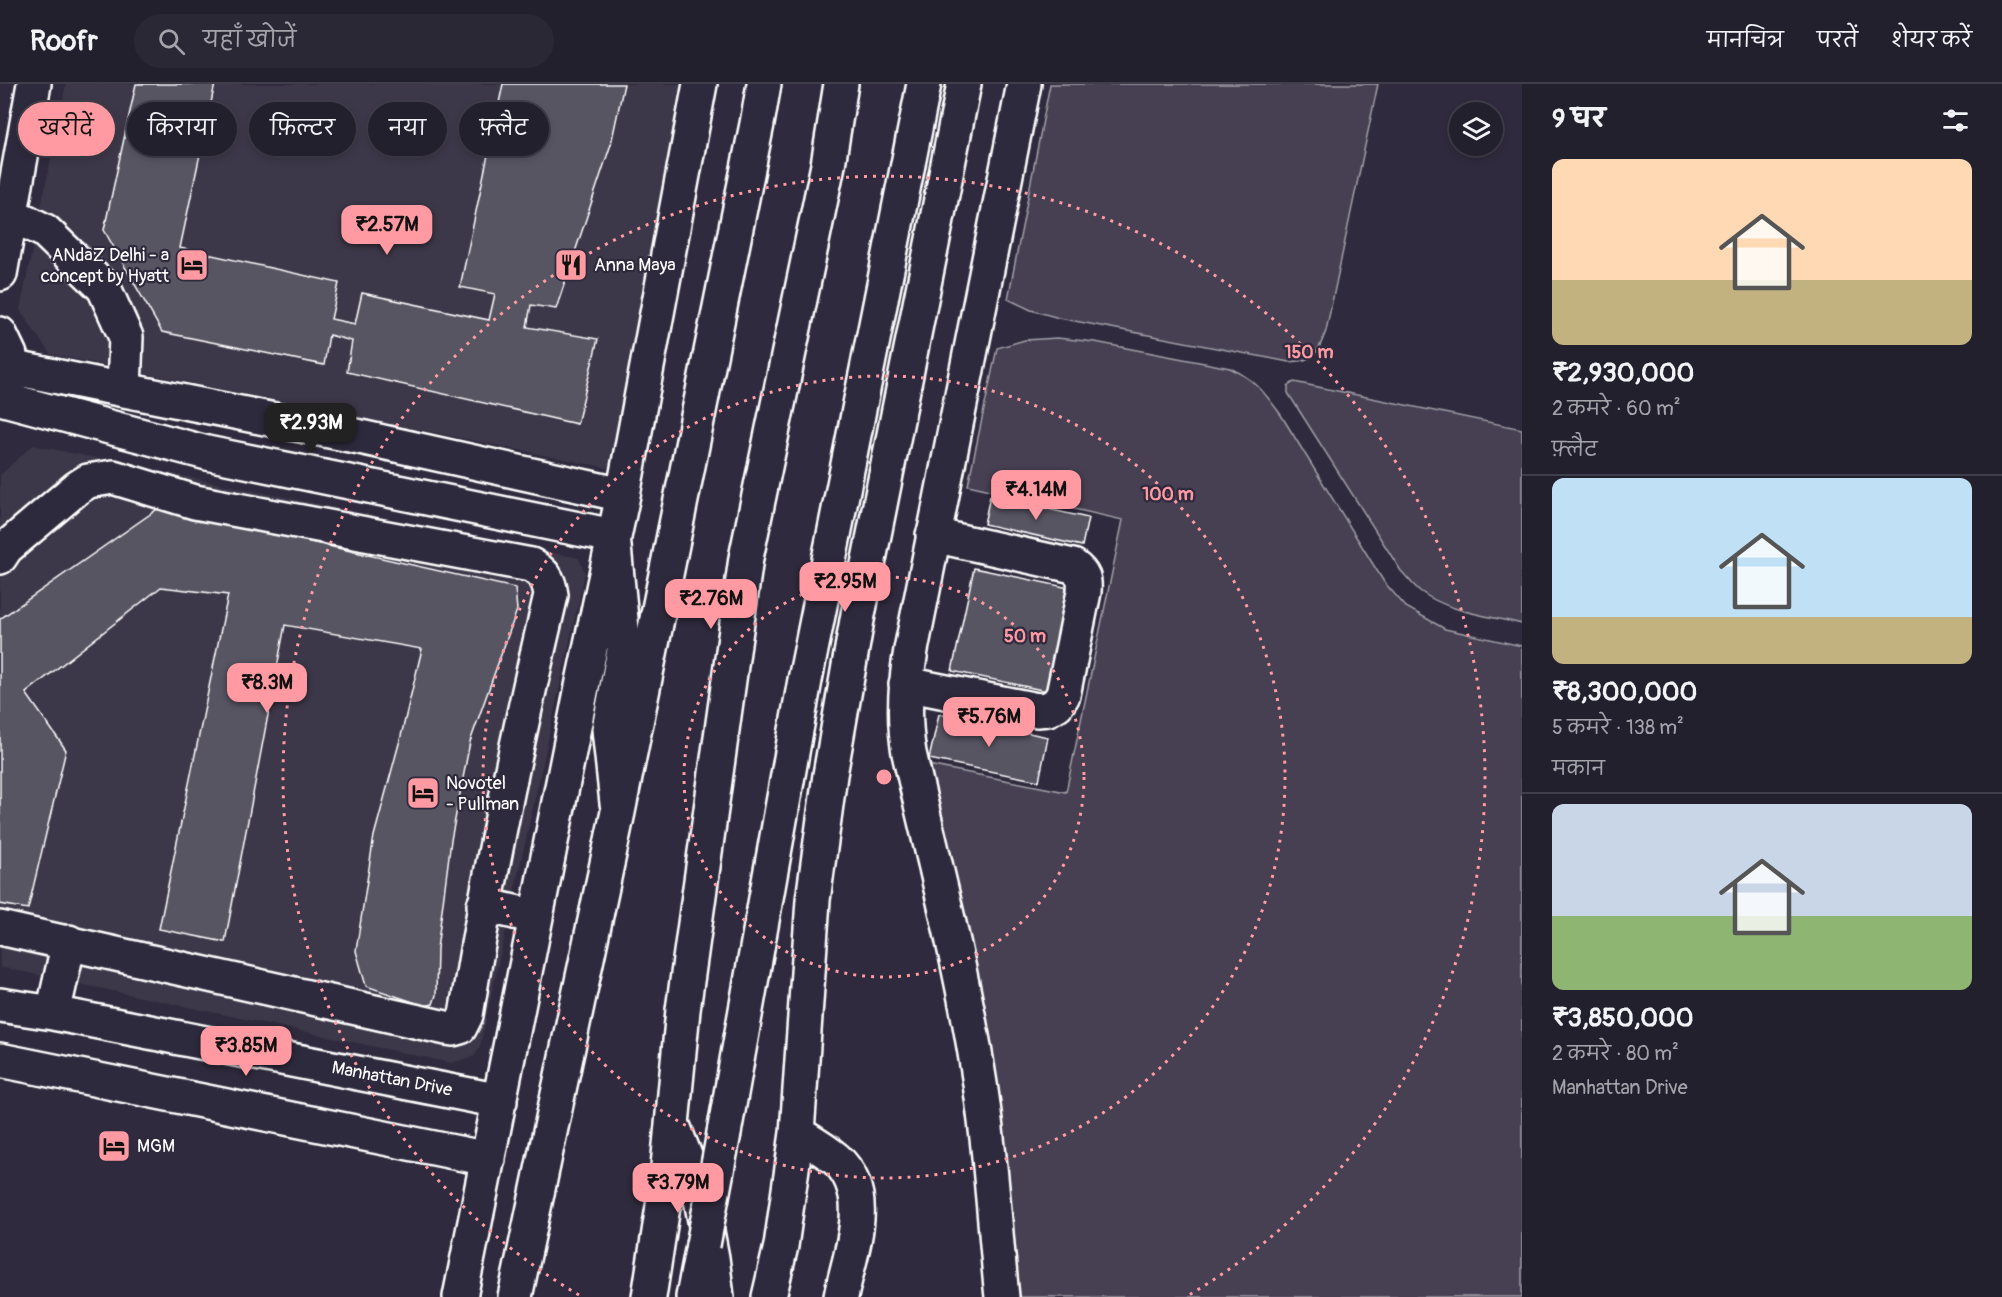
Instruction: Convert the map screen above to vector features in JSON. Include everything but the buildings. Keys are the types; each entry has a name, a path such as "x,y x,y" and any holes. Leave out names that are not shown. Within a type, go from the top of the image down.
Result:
{"street":[{"path":"0,274 34,84"},
{"path":"460,1297 583,682 623,495 700,84"},
{"path":"515,1297 618,812 758,124 764,84"},
{"path":"649,1297 666,1187 683,1010 746,558 828,165 841,84"},
{"path":"693,1297 739,1059 803,691 924,84"},
{"path":"770,1297 781,1246 797,1133 813,900 830,775 857,620 964,84"},
{"path":"1002,1297 988,1144 978,1066 953,940 909,753 904,717 906,684 933,535 1024,84"},
{"path":"11,214 45,231 104,288 126,337 124,390"},
{"path":"0,334 10,355 2,401 180,446 613,536"},
{"path":"9,367 360,437 623,495"},
{"path":"170,494 180,446"},
{"path":"0,557 6,548 77,488 88,481 113,477 218,506 531,566 543,573 550,582 551,595 532,673 484,905 466,1015 460,1027 453,1029 0,928"},
{"path":"906,684 1027,709 1048,710 1057,704 1063,695 1084,592 1085,580 1081,572 1073,567 933,535"},
{"path":"613,536 624,650 609,729 618,812"},
{"path":"532,673 583,682"},
{"path":"484,905 536,916"},
{"path":"53,1013 69,942"},
{"name":"Manhattan Drive","path":"0,1005 53,1013 501,1101"},
{"path":"0,1060 488,1158"},
{"path":"672,1123 700,1194 717,1297"},
{"path":"797,1133 838,1160 849,1176 856,1197 857,1226 841,1297"}],"shaded area":[{"path":"66,84 691,84 622,471 50,354 20,310 51,156 115,156 115,102 62,102"},
{"path":"1050,84 1378,84 1326,331 1314,355 1304,360 1289,362 1059,318 1031,310 1008,299"},
{"path":"1057,338 1095,342 1230,368 1247,378 1265,393 1281,415 1384,582 1406,607 1445,629 1522,646 1522,1297 1015,1297 928,765 1066,792 1123,520 968,485 997,348 1025,340"},
{"path":"1294,382 1522,429 1522,624 1456,609 1431,598 1412,584 1401,571 1288,393 1288,386"},
{"path":"33,445 579,558 585,573 480,1046 475,1056 451,1063 0,967 0,475"}],"place":[{"name":"ANdaZ Delhi - a concept by Hyatt","path":"192,265"},
{"name":"Anna Maya","path":"571,265"},
{"name":"Novotel - Pullman","path":"423,793"},
{"name":"MGM","path":"114,1146"}]}
